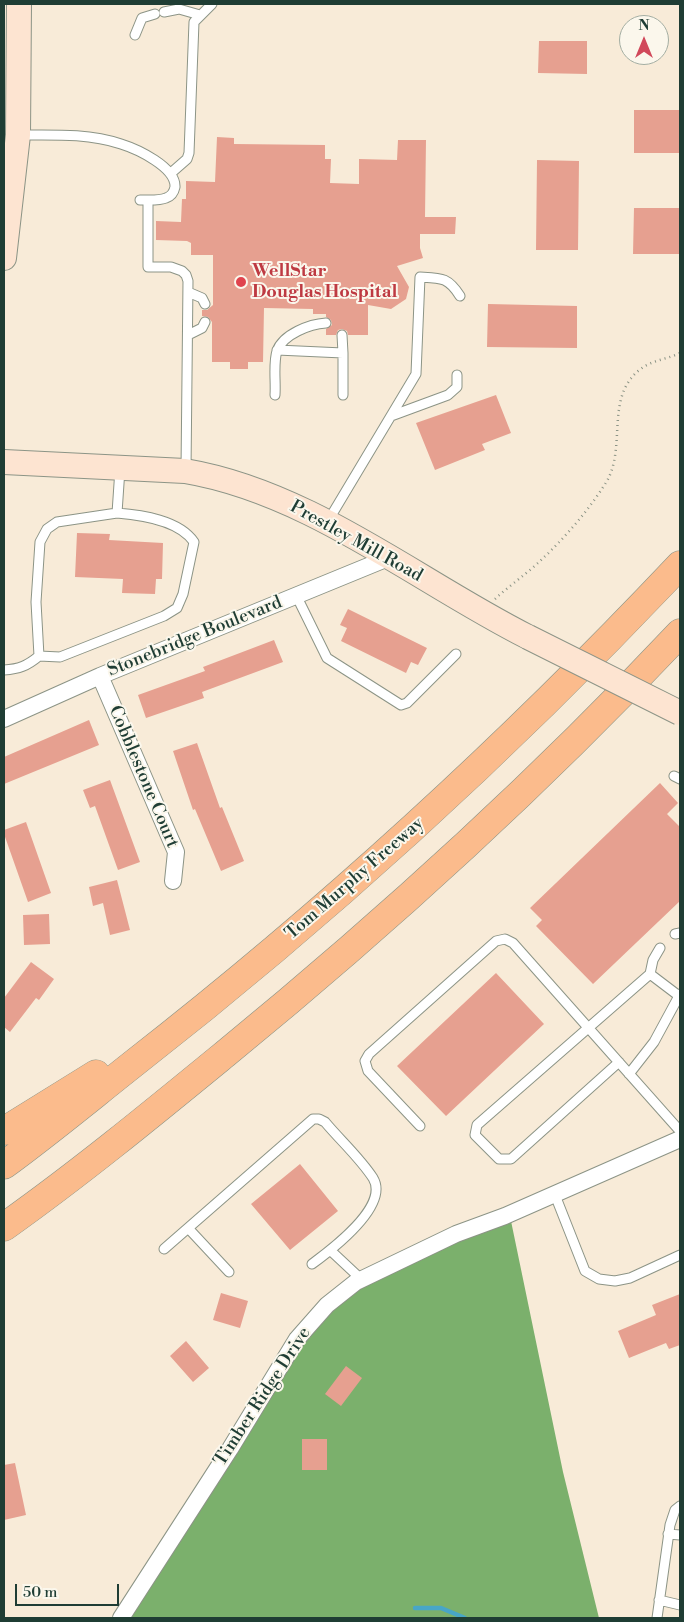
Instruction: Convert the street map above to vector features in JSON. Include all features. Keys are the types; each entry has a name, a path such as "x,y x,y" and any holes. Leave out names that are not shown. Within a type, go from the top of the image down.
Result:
{"highway":[{"name":"Tom Murphy Freeway","path":"4,1165 211,1004 433,812 592,658 680,565"},
{"path":"4,1227 133,1129 309,985 428,881 550,766 680,633"},
{"path":"4,1132 211,1004"}],"street":[{"path":"4,258 9,162 18,135 19,4"},
{"path":"4,445 39,464"},
{"name":"Prestley Mill Road","path":"4,462 186,471 204,474 249,488 299,507 478,612 680,713"},
{"name":"Stonebridge Boulevard","path":"4,719 100,676 388,558"},
{"name":"Cobblestone Court","path":"100,676 176,852 173,881"},
{"name":"Timber Ridge Drive","path":"120,1618 230,1449 297,1339 326,1305 361,1279 456,1234 555,1195 680,1139"}],"lane":[{"path":"171,173 187,159 190,153 194,22 212,4"},
{"path":"135,34 142,18 179,9 200,15"},
{"path":"18,135 72,136 114,142 149,157 171,173 174,178 173,193 166,199 144,200 148,266 171,267 182,271 186,276 188,292 186,471"},
{"path":"327,523 416,374 420,277 442,278 454,285 460,296"},
{"path":"188,292 202,298 205,304"},
{"path":"188,335 202,328 205,322"},
{"path":"275,395 277,350 290,336 302,328 313,323 326,323"},
{"path":"342,335 343,396"},
{"path":"277,350 343,352"},
{"path":"391,416 448,394 457,387 457,375"},
{"path":"117,513 120,469"},
{"path":"117,513 174,525 188,533 194,542 183,594 177,608 164,616 60,657 47,658 39,656 36,602 40,542 47,530 57,522 117,513"},
{"path":"296,595 327,658 400,705 407,703 456,654"},
{"path":"4,670 29,665 39,656"},
{"path":"420,1126 368,1070 365,1061 369,1054 496,941 505,939 512,943 680,1130"},
{"path":"618,1062 511,1159 499,1159 475,1135 477,1125 650,974 653,960 660,948"},
{"path":"630,1074 654,1042 680,995 650,974"},
{"path":"164,1249 313,1119 319,1119 325,1122 374,1180 374,1194 370,1209 362,1222 312,1264"},
{"path":"555,1195 585,1271 599,1279 615,1281 630,1278 680,1255"},
{"path":"188,1228 229,1272"},
{"path":"330,1250 361,1279"},
{"path":"657,1618 668,1534 675,1510 680,1506"},
{"path":"668,1534 680,1535"},
{"path":"659,1600 680,1604"}],"path":[{"path":"478,612 542,558 594,500 608,478 612,465 617,445 617,410 627,385 641,368 680,353"}],"green space":[{"path":"511,1221 563,1472 599,1618 121,1618 297,1339 356,1282"}],"building":[{"path":"539,41 587,41 587,74 538,73"},
{"path":"634,110 680,110 680,153 634,153"},
{"path":"217,137 234,138 234,144 325,145 325,159 331,159 330,183 359,184 359,159 397,160 398,140 426,140 425,217 456,217 455,234 420,234 420,248 423,258 397,266 409,287 406,299 391,309 368,305 368,335 348,335 347,331 342,329 338,330 336,335 326,335 326,329 332,325 331,320 326,317 326,314 313,314 313,309 264,308 263,362 248,362 248,369 230,369 230,362 212,362 212,322 208,317 202,316 202,310 207,310 213,305 213,255 191,255 191,243 187,241 156,240 156,221 181,222 182,199 186,199 186,181 215,182"},
{"path":"537,160 579,161 578,250 536,250"},
{"path":"634,208 680,208 680,254 633,254"},
{"path":"488,304 577,306 577,348 487,347"},
{"path":"496,395 511,433 482,444 485,450 435,470 416,423"},
{"path":"77,533 110,534 109,540 163,543 162,579 156,579 155,594 122,593 123,579 75,577"},
{"path":"348,609 427,648 418,665 411,662 406,673 341,641 347,628 340,625"},
{"path":"274,640 283,662 202,692 204,698 146,718 138,695 205,671 203,667"},
{"path":"89,720 99,745 4,784 4,757"},
{"path":"197,743 220,808 222,807 244,861 221,871 195,809 193,810 173,751"},
{"path":"110,780 140,862 118,870 95,806 90,808 83,790"},
{"path":"660,783 678,803 667,814 680,827 680,901 593,984 536,926 542,920 530,908"},
{"path":"26,822 51,893 28,902 4,834 4,830"},
{"path":"117,880 130,930 110,935 103,903 93,906 89,887"},
{"path":"49,914 50,944 24,945 23,915"},
{"path":"31,962 54,979 39,1000 36,998 10,1032 4,1027 4,998"},
{"path":"496,973 544,1024 446,1116 397,1066"},
{"path":"300,1164 338,1211 290,1250 251,1204"},
{"path":"221,1293 248,1301 240,1328 213,1320"},
{"path":"680,1294 680,1345 669,1349 666,1343 629,1358 618,1331 656,1315 652,1305"},
{"path":"186,1341 209,1368 193,1382 170,1356"},
{"path":"346,1366 362,1378 341,1406 325,1394"},
{"path":"302,1439 327,1439 327,1470 302,1470"},
{"path":"15,1463 26,1515 4,1520 4,1465"}],"waterway":[{"path":"415,1608 441,1608 465,1618"}],"place":[{"name":"WellStar Douglas Hospital","path":"241,282"}]}
